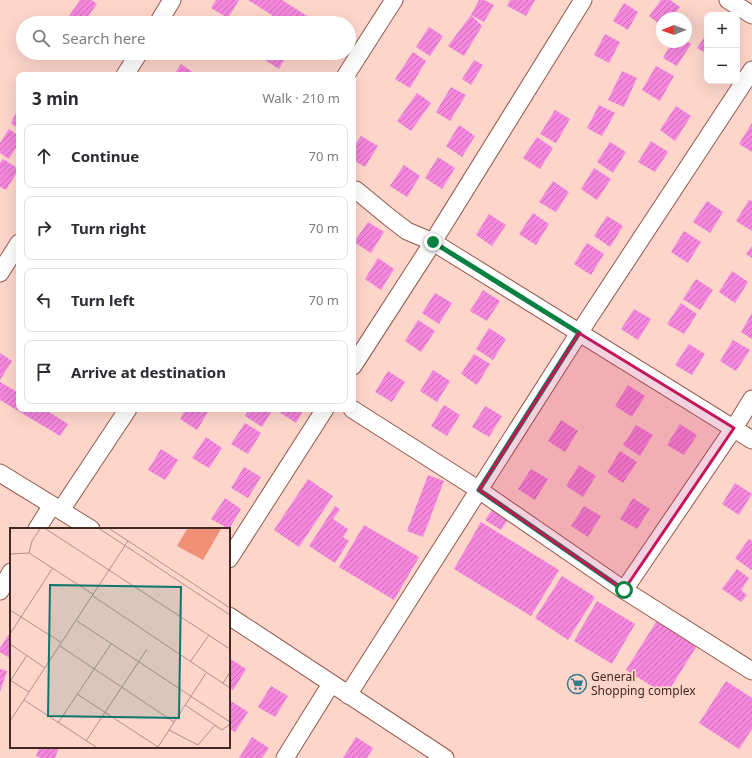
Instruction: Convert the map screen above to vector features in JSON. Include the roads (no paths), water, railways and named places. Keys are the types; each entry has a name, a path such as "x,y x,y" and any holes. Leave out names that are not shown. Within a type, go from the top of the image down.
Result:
{"street":[{"path":"162,16 172,0"},
{"path":"356,59 394,0"},
{"path":"356,361 433,242 583,0"},
{"path":"728,0 752,15"},
{"path":"127,72 135,60"},
{"path":"348,72 356,60"},
{"path":"348,695 579,333 752,70"},
{"path":"356,190 407,231 433,242 752,440"},
{"path":"0,273 16,247"},
{"path":"624,590 752,399"},
{"path":"38,528 56,508 126,412"},
{"path":"230,557 323,412"},
{"path":"356,412 479,490 624,590 752,671"},
{"path":"0,473 89,528"},
{"path":"0,591 10,574"},
{"path":"230,617 445,758"},
{"path":"286,758 331,684"}],"place":[{"name":"General Shopping complex","path":"577,684"}]}
